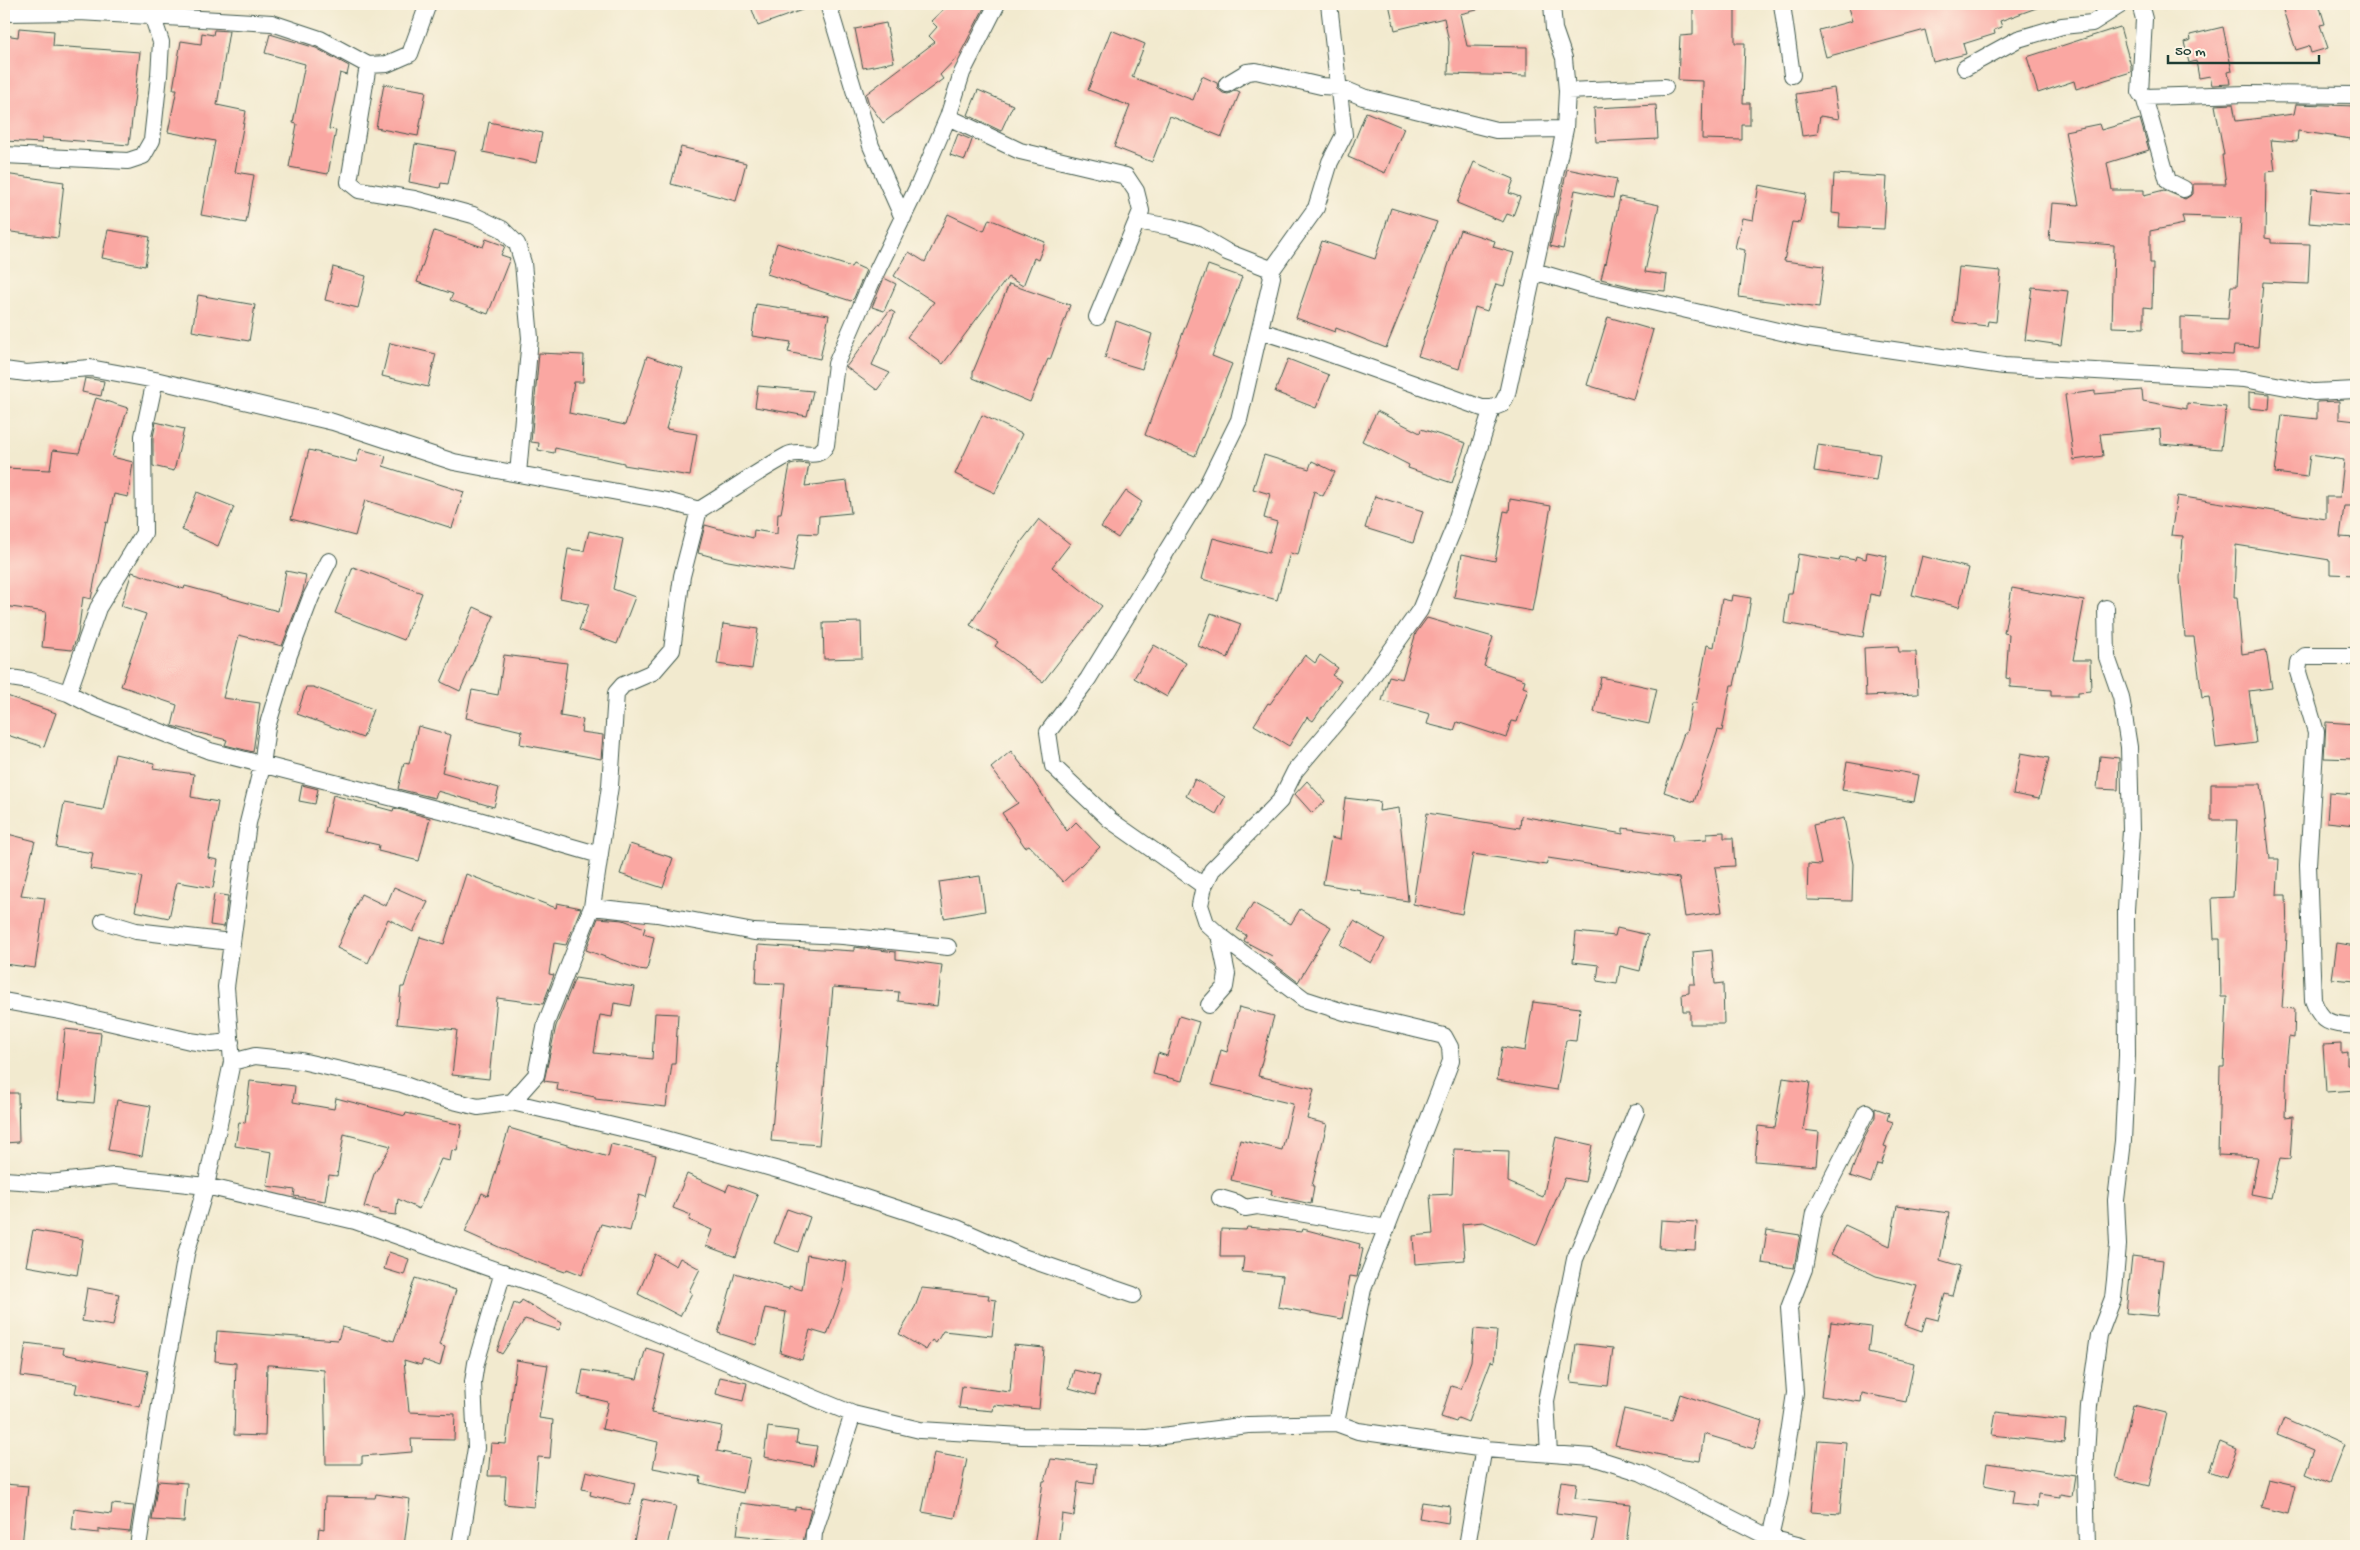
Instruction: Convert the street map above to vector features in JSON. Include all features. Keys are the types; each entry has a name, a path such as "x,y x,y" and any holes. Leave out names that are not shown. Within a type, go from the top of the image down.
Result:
{"street":[{"path":"4,13 80,12 272,23 320,39 368,65 387,64 410,54 428,4"},
{"path":"828,4 870,146 903,218"},
{"path":"512,1102 536,1075 546,1023 592,907 615,736 616,693 623,685 653,672 672,650 682,576 699,510 789,455 818,454 823,451 826,445 836,364 948,117 962,74 997,4"},
{"path":"1204,886 1110,820 1053,766 1048,732 1088,679 1206,486 1239,420 1261,331 1272,277 1271,270 1285,254 1316,208 1330,162 1344,135 1329,4"},
{"path":"1261,331 1482,408 1492,408 1502,404 1506,394 1565,129 1567,91 1564,58 1554,29 1552,4"},
{"path":"1782,4 1792,75"},
{"path":"1965,68 2018,39 2062,26 2092,22 2122,4"},
{"path":"2140,4 2144,19 2140,93 2144,96 2168,181 2184,189"},
{"path":"4,154 128,161 143,156 152,140 159,76 161,42 152,15"},
{"path":"368,65 349,182 359,190 414,199 473,214 502,229 517,244 522,263 530,338 518,474"},
{"path":"1227,84 1247,72 1256,71 1321,86 1339,87 1363,97 1496,130 1565,129"},
{"path":"1567,91 1665,87"},
{"path":"2144,96 2247,94 2356,96"},
{"path":"948,117 1020,151 1126,176 1136,191 1141,211 1097,317"},
{"path":"1136,221 1171,227 1198,235 1227,252 1261,264 1271,270"},
{"path":"1534,271 1588,287 1803,337 2004,366 2244,378 2314,392 2356,390"},
{"path":"4,370 26,373 90,368 155,380 333,422 454,462 667,501 699,510"},
{"path":"68,693 98,608 144,533 143,436 155,380"},
{"path":"1336,1423 1363,1289 1451,1061 1450,1047 1444,1036 1344,1012 1304,999 1219,935 1206,923 1200,905 1204,886 1212,870 1280,802 1296,771 1360,694 1420,610 1454,530 1492,408"},
{"path":"138,1546 164,1373 185,1263 206,1186 232,1062 226,986 248,823 262,766 267,728 289,655 311,597 329,561"},
{"path":"2087,1546 2085,1472 2089,1406 2099,1336 2113,1298 2115,1280 2118,1245 2116,1200 2123,1141 2127,1056 2126,910 2131,830 2129,748 2121,697 2107,657 2106,608"},
{"path":"2356,656 2305,656 2299,662 2298,672 2316,732 2308,865 2313,1000 2318,1014 2329,1023 2356,1026"},
{"path":"4,677 30,681 68,693 91,705 210,751 262,766 475,819 600,855"},
{"path":"592,907 657,914 754,932 843,936 948,947"},
{"path":"103,921 136,931 174,937 231,942"},
{"path":"1209,1005 1225,987 1227,974 1219,935"},
{"path":"4,1001 65,1012 190,1042 211,1044 231,1042"},
{"path":"232,1062 255,1056 301,1061 402,1084 437,1097 478,1107 512,1102 651,1135 786,1172 957,1228 1020,1256 1134,1295"},
{"path":"1549,1454 1546,1401 1575,1259 1636,1112"},
{"path":"1770,1538 1780,1494 1795,1393 1788,1308 1804,1269 1814,1213 1866,1112"},
{"path":"4,1180 50,1183 114,1176 206,1186 355,1221 503,1272 853,1414 920,1430 1022,1436 1147,1438 1248,1425 1336,1423 1358,1431 1484,1447 1592,1457 1642,1473 1770,1538 1801,1546"},
{"path":"1220,1198 1237,1203 1245,1208 1257,1206 1387,1228"},
{"path":"460,1546 476,1448 474,1382 476,1363 503,1272"},
{"path":"813,1546 816,1526 853,1414"},
{"path":"1467,1546 1484,1447"}],"building":[{"path":"750,4 813,4 813,6 758,26"},
{"path":"949,4 979,4 984,8 960,54 940,75 943,79 883,123 869,104 866,94 935,42 929,36 937,27 931,21"},
{"path":"1389,4 1476,4 1477,10 1460,14 1467,46 1527,47 1527,76 1448,74 1449,42 1444,18 1395,30"},
{"path":"1693,4 1735,4 1735,43 1745,43 1743,103 1750,103 1750,125 1742,125 1742,140 1702,139 1703,81 1678,80 1680,36 1693,35"},
{"path":"1847,4 2041,4 2042,6 2000,21 2002,27 1994,30 1995,34 1963,44 1966,54 1933,62 1925,30 1826,57 1819,30 1852,21"},
{"path":"2281,4 2319,4 2325,24 2320,25 2328,48 2311,53 2309,46 2296,50"},
{"path":"886,23 894,62 863,68 855,29"},
{"path":"2120,27 2131,72 2076,89 2074,81 2038,93 2027,57"},
{"path":"2223,27 2232,71 2228,72 2230,84 2212,85 2210,76 2199,78 2196,61 2189,63 2184,42 2191,40 2190,35"},
{"path":"19,28 54,31 53,46 140,52 129,145 42,138 42,143 4,141 4,35 18,37"},
{"path":"214,30 229,31 217,105 246,111 235,172 254,175 246,223 201,215 215,141 168,132 177,89 173,89 181,41 201,44 202,33 213,35"},
{"path":"1111,30 1145,44 1132,77 1193,100 1202,76 1217,83 1218,89 1223,93 1228,94 1236,90 1240,92 1222,137 1170,116 1152,162 1114,147 1130,106 1088,90"},
{"path":"270,34 316,48 349,66 347,75 340,73 329,129 336,130 328,174 289,167 297,124 293,123 305,64 265,53"},
{"path":"384,84 426,91 418,136 376,128"},
{"path":"1834,88 1839,119 1820,116 1817,134 1802,136 1796,94"},
{"path":"978,90 1013,105 1001,131 968,115"},
{"path":"2233,104 2236,121 2294,114 2296,104 2356,106 2351,139 2298,131 2297,142 2271,140 2275,171 2266,172 2265,238 2271,239 2271,243 2310,244 2308,284 2263,282 2258,347 2234,346 2233,355 2181,352 2181,317 2228,319 2231,286 2237,286 2241,218 2182,216 2184,224 2150,231 2150,263 2153,263 2152,308 2144,307 2144,328 2112,327 2114,245 2049,240 2052,203 2079,205 2065,131 2099,124 2101,130 2140,119 2149,150 2107,163 2112,190 2144,190 2144,195 2164,190 2185,199 2193,194 2193,184 2226,184 2222,155 2224,155 2215,105"},
{"path":"1656,105 1658,139 1596,142 1594,108"},
{"path":"1366,112 1404,128 1385,173 1348,157"},
{"path":"489,122 542,133 536,163 483,152"},
{"path":"958,134 972,140 965,160 950,155"},
{"path":"415,144 455,151 448,184 441,183 440,188 409,182"},
{"path":"681,147 746,163 736,201 671,184"},
{"path":"1474,162 1514,179 1509,193 1520,197 1513,216 1507,214 1503,222 1457,203"},
{"path":"1567,169 1617,179 1613,198 1575,190 1563,249 1550,246"},
{"path":"4,174 64,182 58,238 4,231"},
{"path":"1834,174 1887,177 1884,229 1839,227 1840,214 1832,213"},
{"path":"1759,185 1806,194 1800,223 1792,222 1784,261 1824,266 1819,308 1739,297 1745,250 1735,248 1742,218 1753,220"},
{"path":"2312,189 2356,193 2356,227 2309,223"},
{"path":"1620,197 1659,205 1645,272 1667,275 1665,291 1640,289 1601,279"},
{"path":"1391,208 1437,222 1386,348 1336,328 1335,332 1296,318 1322,241 1375,259"},
{"path":"948,214 984,231 989,219 1045,242 1038,260 1034,258 1023,286 1008,277 943,364 907,337 934,302 894,276 909,252 925,262"},
{"path":"108,230 150,237 145,266 102,258"},
{"path":"1460,230 1495,241 1493,247 1514,253 1504,286 1496,284 1487,311 1475,307 1459,369 1418,356"},
{"path":"434,231 483,247 486,239 505,246 501,255 510,258 488,314 450,300 453,294 417,282"},
{"path":"777,243 851,267 853,264 866,270 854,298 851,301 767,274"},
{"path":"1208,265 1242,277 1212,356 1232,364 1195,456 1145,435"},
{"path":"333,267 366,276 358,308 325,300"},
{"path":"1959,267 2001,271 1996,322 1988,321 1987,326 1953,322"},
{"path":"884,278 896,284 884,311 872,307"},
{"path":"1009,284 1070,305 1050,360 1048,359 1030,402 973,378 973,372"},
{"path":"2032,287 2068,291 2061,345 2025,340"},
{"path":"198,295 255,305 249,341 192,331"},
{"path":"756,304 829,315 820,359 788,352 791,342 752,336"},
{"path":"890,310 895,313 872,365 890,373 877,390 846,367"},
{"path":"1608,317 1653,330 1633,399 1587,385"},
{"path":"1116,321 1152,334 1142,369 1105,358"},
{"path":"390,343 436,354 428,387 382,376"},
{"path":"539,353 584,355 583,382 574,382 569,413 625,425 647,356 683,368 666,429 697,434 690,476 624,465 624,463 555,448 554,453 538,450 539,443 531,442"},
{"path":"1288,359 1329,375 1316,408 1275,392"},
{"path":"85,378 104,381 101,396 82,392"},
{"path":"758,386 813,391 807,416 755,407"},
{"path":"2142,390 2143,401 2187,409 2187,403 2226,407 2221,449 2161,444 2160,429 2100,434 2103,456 2074,460 2065,395 2095,391 2095,394"},
{"path":"2249,392 2270,394 2269,410 2249,408"},
{"path":"96,398 128,408 112,457 133,462 128,497 114,494 108,523 106,522 91,599 83,597 78,634 72,650 42,647 46,612 4,606 4,531 8,506 4,506 4,468 50,470 53,450 79,453"},
{"path":"2339,401 2339,419 2356,421 2356,506 2344,506 2340,537 2356,538 2356,575 2330,574 2330,560 2236,545 2234,597 2237,597 2242,654 2266,650 2272,688 2249,691 2256,743 2216,748 2209,697 2202,698 2194,637 2185,637 2180,578 2183,536 2171,535 2177,496 2326,519 2326,497 2340,497 2344,460 2310,455 2307,477 2275,473 2282,415 2317,419 2317,402"},
{"path":"1377,411 1420,433 1421,429 1466,443 1452,483 1408,468 1409,465 1362,441"},
{"path":"982,415 1022,434 995,493 955,474"},
{"path":"156,422 184,429 174,471 153,466 153,437"},
{"path":"1818,445 1880,454 1876,480 1814,471"},
{"path":"360,449 386,456 383,466 464,492 452,528 365,500 355,536 291,519 309,450 356,462"},
{"path":"1264,455 1309,469 1312,461 1335,472 1323,496 1314,491 1298,555 1290,553 1277,600 1202,579 1213,538 1269,553 1277,522 1264,518 1270,494 1253,489"},
{"path":"799,463 809,464 805,486 847,481 851,513 819,516 818,534 800,533 793,572 728,561 698,553 705,525 753,538 754,530 777,534 778,513 781,513 790,465"},
{"path":"1126,491 1142,502 1118,538 1101,527"},
{"path":"197,492 234,507 218,546 182,530"},
{"path":"1375,496 1423,511 1413,543 1365,528"},
{"path":"1510,499 1551,506 1532,611 1454,597 1462,554 1495,561 1504,511 1509,512"},
{"path":"1039,519 1070,544 1052,567 1102,606 1043,682 995,646 998,642 970,625 1022,541"},
{"path":"589,531 623,539 613,589 635,597 617,644 579,630 589,604 560,598 568,549 584,551"},
{"path":"1867,552 1887,556 1880,596 1870,594 1863,637 1784,623 1788,594 1792,594 1798,554 1839,561 1840,557 1855,560 1856,556 1866,559"},
{"path":"1922,556 1969,568 1959,607 1912,595"},
{"path":"353,567 422,593 404,640 335,613"},
{"path":"286,571 306,575 303,591 282,646 239,635 223,698 260,703 253,752 225,745 227,740 172,726 177,705 121,686 146,614 121,606 132,572 184,589 185,586 278,611"},
{"path":"2012,588 2084,601 2073,660 2090,660 2091,691 2078,692 2078,696 2051,696 2051,690 2010,687 2010,679 2006,678 2009,634 2004,633"},
{"path":"1732,595 1751,598 1743,647 1734,685 1731,685 1722,731 1718,730 1694,802 1664,792 1684,733 1686,733 1692,703 1696,703 1707,645 1714,647 1722,599 1731,601"},
{"path":"474,607 494,616 460,691 441,682"},
{"path":"1211,613 1241,624 1228,658 1198,646"},
{"path":"1427,618 1493,637 1484,666 1525,680 1523,687 1528,689 1517,722 1511,721 1506,738 1457,722 1454,731 1427,724 1430,714 1382,701 1389,676 1402,679 1416,633"},
{"path":"861,622 862,658 824,659 823,623"},
{"path":"723,624 758,629 752,669 717,664"},
{"path":"1154,645 1186,663 1167,697 1134,678"},
{"path":"1898,646 1899,652 1916,652 1918,694 1866,696 1864,648"},
{"path":"504,655 567,663 560,716 583,720 581,732 603,735 601,759 520,744 522,731 466,718 472,690 498,695"},
{"path":"1305,655 1315,663 1320,655 1338,668 1332,675 1341,681 1313,721 1307,717 1289,746 1254,725 1268,703 1270,704"},
{"path":"1601,677 1657,689 1649,724 1594,712"},
{"path":"306,687 313,687 373,709 363,738 297,714"},
{"path":"4,695 56,713 44,747 4,734"},
{"path":"2326,722 2356,724 2356,759 2324,758"},
{"path":"418,726 451,735 442,772 499,788 494,807 437,791 435,798 398,789 404,763 409,764"},
{"path":"1011,751 1067,831 1076,822 1100,847 1063,882 1029,845 1025,847 1002,813 1018,803 991,768"},
{"path":"2021,753 2049,758 2039,799 2013,794"},
{"path":"115,754 154,763 153,768 194,774 191,797 218,802 208,858 218,860 213,888 177,882 169,918 135,911 142,877 90,869 93,853 56,847 64,803 103,810"},
{"path":"2100,756 2119,758 2118,790 2097,789"},
{"path":"1847,762 1919,775 1914,802 1842,790"},
{"path":"1195,779 1225,797 1216,814 1186,796"},
{"path":"1307,781 1325,801 1312,813 1295,794"},
{"path":"2211,784 2261,784 2270,859 2279,859 2277,895 2286,895 2287,936 2282,1008 2295,1009 2294,1038 2289,1037 2287,1056 2285,1117 2293,1116 2290,1159 2280,1158 2271,1198 2251,1194 2258,1157 2218,1155 2220,1067 2224,1067 2227,997 2221,997 2220,939 2214,939 2212,898 2233,897 2237,820 2211,820"},
{"path":"302,785 318,789 315,804 299,801"},
{"path":"2329,793 2356,795 2356,825 2327,822"},
{"path":"333,795 393,811 394,808 430,818 419,861 378,851 379,845 325,833"},
{"path":"1345,798 1380,802 1379,811 1399,808 1408,901 1361,894 1362,891 1323,884 1331,838 1340,840"},
{"path":"1427,813 1520,828 1521,816 1623,834 1623,828 1673,835 1672,841 1707,839 1707,833 1724,832 1724,838 1733,838 1735,866 1715,867 1722,912 1685,917 1679,878 1548,858 1546,865 1473,854 1462,914 1413,904"},
{"path":"1844,818 1853,864 1852,901 1807,900 1808,864 1821,865 1813,825"},
{"path":"4,833 35,841 21,895 45,898 35,968 4,964"},
{"path":"630,844 673,858 663,888 620,874"},
{"path":"466,874 556,908 557,903 581,908 566,945 554,943 549,974 554,975 543,1004 497,998 489,1079 452,1075 457,1030 397,1024 401,987 404,987 420,937 444,944"},
{"path":"980,876 985,911 944,918 939,882"},
{"path":"394,887 428,902 413,932 388,919 368,963 337,948 361,894 386,906"},
{"path":"214,894 228,896 224,927 210,925"},
{"path":"1253,903 1291,924 1300,909 1331,927 1298,982 1269,960 1272,956 1244,941 1246,935 1237,930"},
{"path":"598,918 623,920 645,928 643,934 654,937 647,970 638,969 586,950"},
{"path":"1354,921 1385,939 1371,963 1340,945"},
{"path":"1617,928 1648,935 1640,971 1620,966 1617,984 1597,981 1599,965 1573,962 1576,932 1615,936"},
{"path":"2337,943 2356,946 2356,981 2332,979"},
{"path":"758,945 854,951 854,947 896,952 896,959 942,965 937,1006 898,1001 899,992 833,987 819,1145 771,1141 785,984 756,983"},
{"path":"1712,950 1715,984 1723,983 1724,1024 1690,1024 1690,1011 1683,1011 1682,994 1689,993 1689,984 1695,984 1693,952"},
{"path":"575,978 635,987 631,1006 614,1003 612,1017 600,1015 594,1053 652,1059 655,1013 678,1014 675,1064 672,1064 666,1107 595,1099 595,1097 557,1090 558,1083 544,1081 556,1026"},
{"path":"1533,1002 1580,1008 1576,1041 1566,1040 1557,1090 1497,1080 1502,1047 1525,1051"},
{"path":"1239,1007 1274,1016 1258,1076 1314,1089 1307,1119 1327,1124 1312,1186 1314,1186 1311,1204 1271,1195 1272,1190 1231,1180 1240,1140 1282,1150 1293,1104 1212,1085 1221,1050 1227,1052"},
{"path":"1179,1016 1199,1022 1182,1081 1153,1074 1158,1053 1167,1056"},
{"path":"65,1029 101,1033 94,1103 58,1100"},
{"path":"2341,1044 2341,1053 2347,1052 2347,1064 2356,1064 2356,1090 2326,1092 2323,1045"},
{"path":"1783,1078 1810,1082 1803,1130 1819,1132 1816,1166 1755,1161 1758,1126 1775,1128"},
{"path":"250,1081 295,1086 293,1102 334,1109 336,1098 405,1116 406,1113 462,1125 457,1151 452,1150 450,1161 441,1159 419,1209 398,1199 396,1215 379,1213 379,1210 364,1207 374,1174 391,1146 344,1134 337,1176 329,1175 325,1201 294,1196 295,1190 267,1186 272,1152 235,1146 239,1122 245,1123"},
{"path":"4,1093 18,1093 19,1142 4,1143"},
{"path":"117,1100 151,1106 142,1156 108,1150"},
{"path":"1875,1108 1889,1113 1887,1120 1893,1122 1884,1146 1887,1147 1881,1165 1877,1164 1871,1183 1850,1176 1864,1138 1875,1117"},
{"path":"509,1128 608,1157 611,1144 656,1155 646,1197 639,1195 630,1231 601,1224 582,1275 567,1269 565,1272 519,1256 465,1232 482,1193 488,1196"},
{"path":"1556,1137 1592,1145 1585,1182 1565,1178 1537,1245 1483,1222 1462,1224 1465,1260 1415,1264 1413,1236 1433,1234 1430,1195 1452,1194 1454,1149 1509,1151 1508,1182 1543,1197"},
{"path":"687,1174 726,1191 729,1184 758,1195 736,1257 706,1246 712,1230 689,1220 691,1215 673,1208"},
{"path":"1897,1206 1949,1213 1940,1260 1960,1266 1952,1296 1945,1294 1938,1320 1926,1317 1922,1331 1905,1325 1917,1286 1876,1276 1831,1254 1845,1225 1890,1246"},
{"path":"787,1209 810,1217 798,1252 774,1243"},
{"path":"1661,1220 1697,1222 1695,1250 1659,1248"},
{"path":"1247,1227 1302,1232 1303,1229 1360,1244 1359,1248 1363,1249 1357,1277 1350,1276 1342,1319 1278,1307 1283,1276 1242,1272 1244,1257 1220,1257 1221,1229 1246,1230"},
{"path":"33,1230 83,1239 77,1275 26,1266"},
{"path":"1767,1230 1800,1235 1794,1268 1762,1263"},
{"path":"389,1252 409,1259 404,1275 384,1269"},
{"path":"655,1254 676,1266 680,1258 700,1269 689,1291 692,1293 680,1316 638,1294"},
{"path":"807,1255 847,1262 843,1290 827,1335 810,1330 802,1360 780,1353 786,1312 765,1308 756,1345 718,1333 735,1273 789,1289 789,1286 802,1290"},
{"path":"2132,1256 2163,1260 2157,1316 2126,1313"},
{"path":"415,1278 456,1290 439,1345 445,1347 440,1366 423,1360 421,1365 404,1360 409,1412 455,1414 454,1440 411,1439 412,1452 362,1456 362,1464 326,1464 324,1370 272,1365 267,1365 265,1436 234,1435 236,1363 215,1361 217,1331 338,1340 342,1327 394,1341"},
{"path":"87,1288 119,1294 113,1326 82,1321"},
{"path":"922,1288 989,1295 988,1299 996,1300 992,1336 943,1331 936,1343 932,1340 926,1350 899,1334 915,1307"},
{"path":"522,1300 562,1323 559,1330 525,1319 502,1354 497,1351 514,1303 519,1305"},
{"path":"1831,1322 1871,1327 1868,1352 1914,1363 1906,1402 1862,1393 1861,1402 1821,1396"},
{"path":"1474,1329 1497,1331 1494,1362 1491,1361 1468,1422 1458,1418 1456,1422 1441,1417 1451,1386 1461,1389 1471,1361"},
{"path":"26,1343 64,1348 63,1354 148,1371 140,1407 75,1393 77,1384 21,1376"},
{"path":"1576,1344 1613,1348 1608,1386 1571,1382"},
{"path":"1014,1345 1044,1348 1039,1409 994,1405 993,1411 959,1408 962,1386 1010,1392"},
{"path":"646,1348 665,1354 651,1413 722,1426 717,1451 750,1458 743,1493 700,1483 701,1477 653,1468 658,1442 602,1429 608,1402 578,1395 583,1370 637,1379"},
{"path":"516,1360 548,1365 539,1418 553,1420 550,1458 538,1457 534,1507 504,1504 506,1476 488,1476 491,1443 506,1444"},
{"path":"1074,1370 1100,1376 1095,1395 1069,1388"},
{"path":"720,1377 747,1383 743,1401 716,1394"},
{"path":"1680,1394 1762,1421 1754,1449 1704,1434 1700,1461 1670,1457 1615,1445 1624,1409 1672,1420"},
{"path":"2133,1405 2166,1413 2149,1486 2116,1478"},
{"path":"1996,1412 2066,1420 2064,1443 1992,1435"},
{"path":"2284,1418 2344,1445 2329,1483 2305,1473 2314,1450 2277,1435"},
{"path":"768,1427 798,1431 796,1443 817,1446 813,1466 764,1457"},
{"path":"1818,1440 1846,1442 1840,1514 1811,1512"},
{"path":"2220,1442 2237,1449 2226,1477 2209,1471"},
{"path":"934,1453 967,1459 955,1518 922,1512"},
{"path":"1051,1459 1096,1464 1094,1484 1078,1482 1074,1516 1062,1514 1058,1546 1034,1546 1043,1481 1045,1481"},
{"path":"1987,1463 2075,1476 2072,1496 2060,1494 2060,1497 2038,1494 2037,1507 2012,1504 2014,1491 1984,1485"},
{"path":"586,1471 635,1483 630,1505 590,1495 591,1491 582,1489"},
{"path":"2268,1479 2295,1485 2288,1514 2261,1507"},
{"path":"158,1481 187,1483 184,1522 152,1520"},
{"path":"1561,1481 1577,1483 1575,1498 1631,1504 1626,1546 1592,1546 1597,1518 1556,1513"},
{"path":"4,1484 28,1486 22,1546 4,1546"},
{"path":"376,1494 410,1499 404,1546 317,1546 319,1528 324,1529 325,1497 375,1498"},
{"path":"643,1499 676,1506 667,1546 633,1546"},
{"path":"1422,1502 1450,1506 1448,1523 1419,1518"},
{"path":"741,1503 795,1510 795,1507 811,1509 803,1542 737,1535"},
{"path":"112,1504 134,1506 130,1532 99,1529 99,1533 72,1530 74,1509 111,1514"}]}
